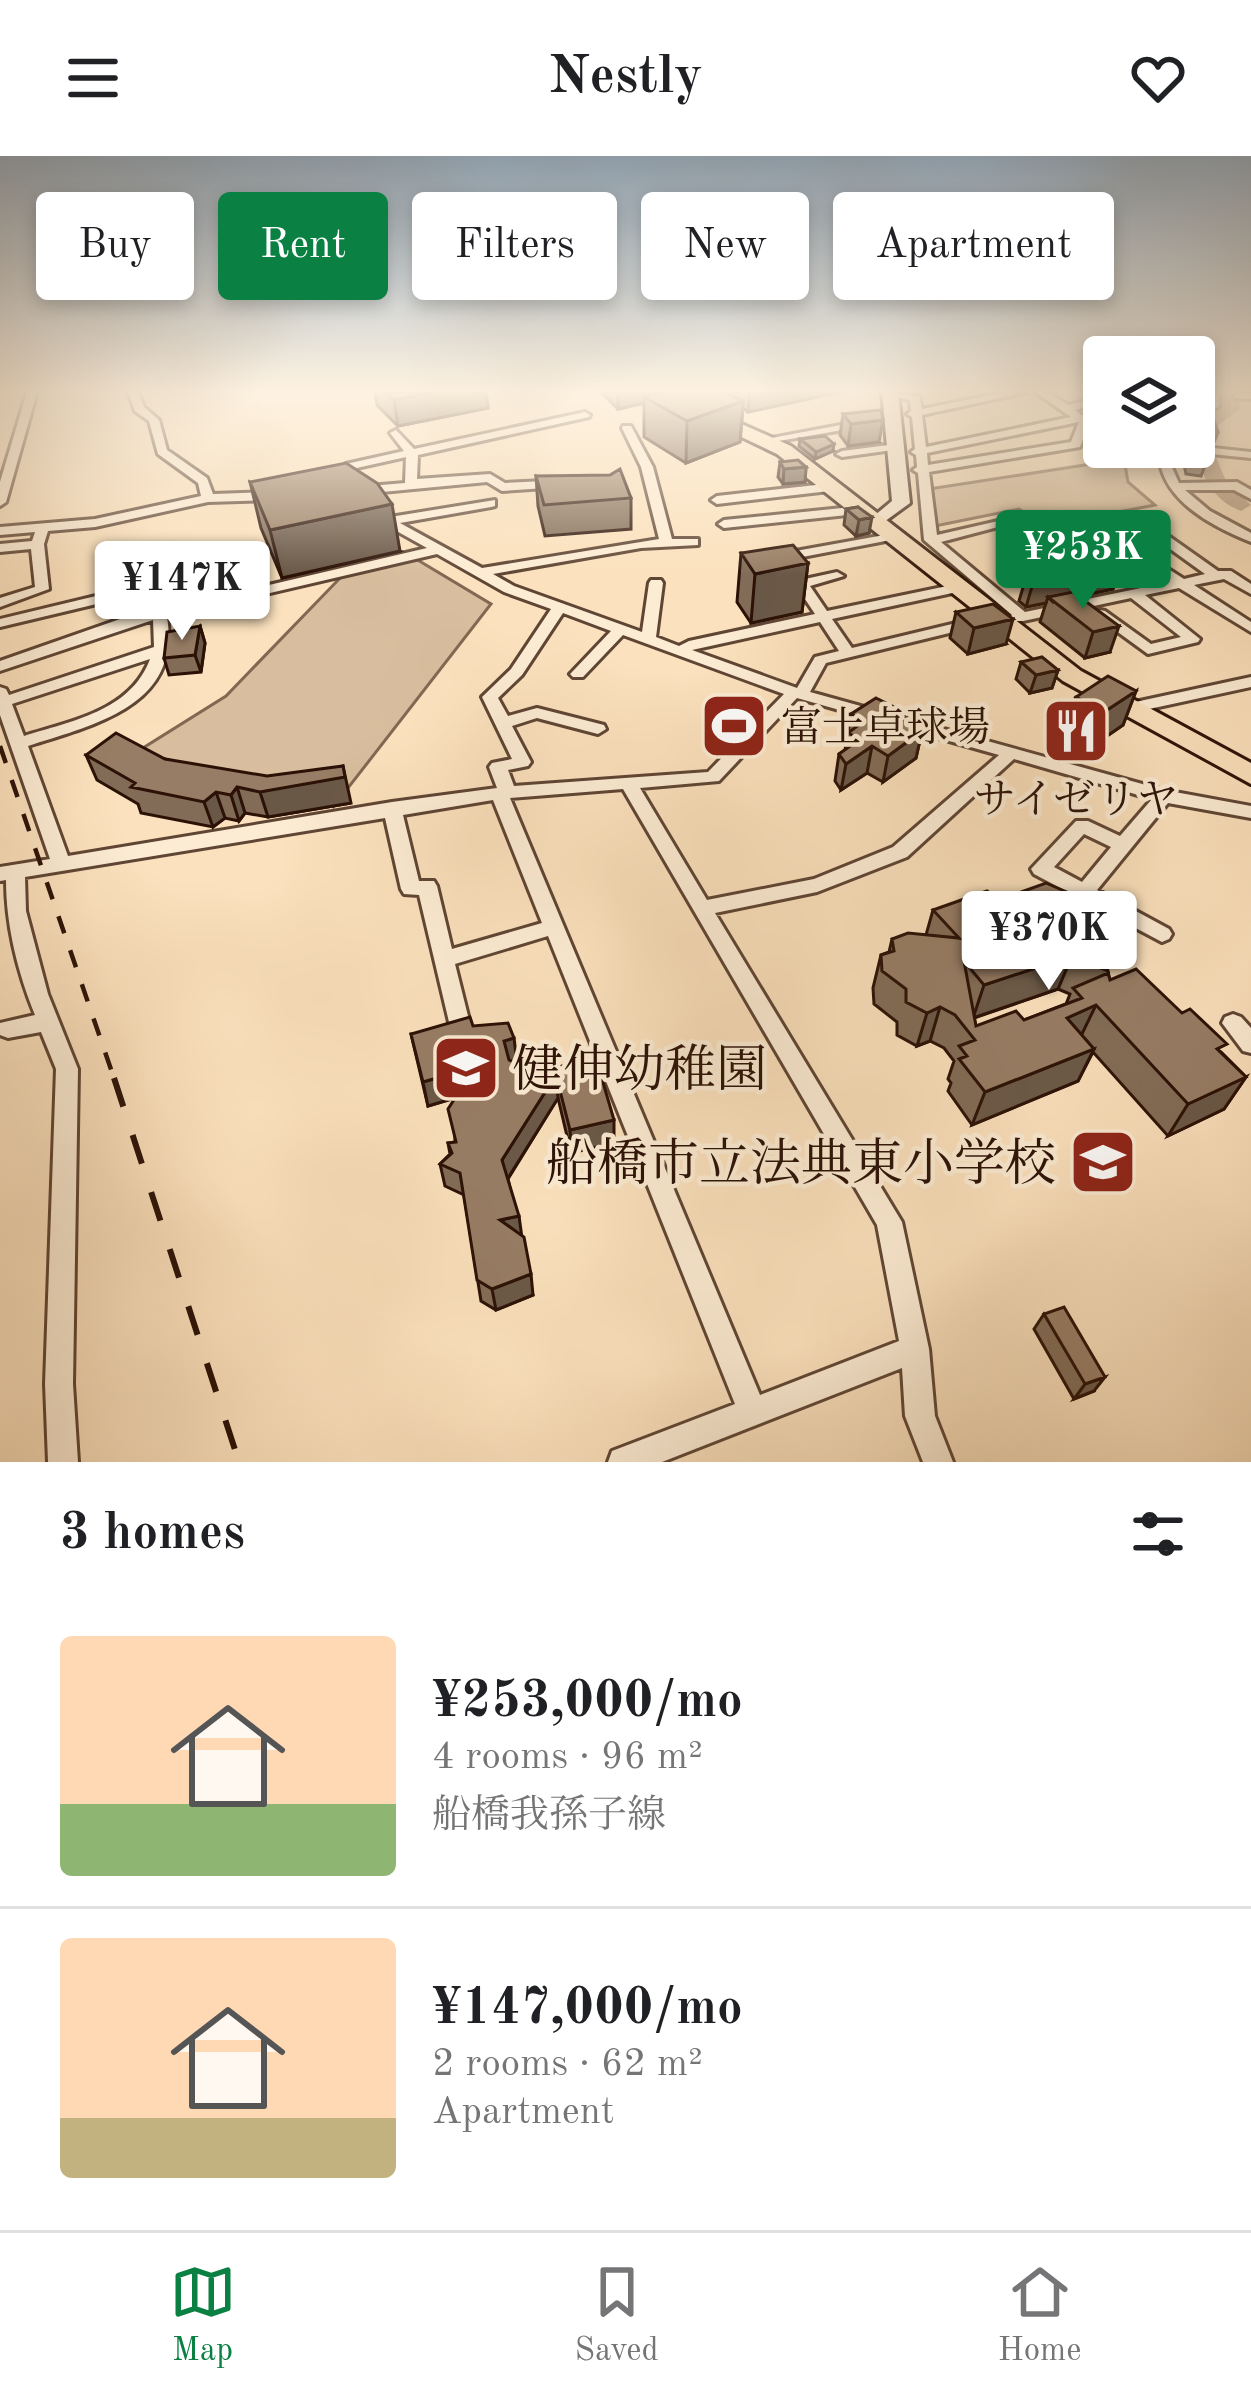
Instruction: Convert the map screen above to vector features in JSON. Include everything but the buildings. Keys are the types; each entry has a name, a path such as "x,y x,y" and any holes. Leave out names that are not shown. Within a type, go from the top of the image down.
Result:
{"main road":[{"path":"785,453 957,588 1126,710 1251,775"}],"street":[{"path":"0,502 14,453"},
{"path":"163,453 208,485 208,498"},
{"path":"412,483 412,453 345,468 350,491 387,521 478,574 559,608 798,693 1164,796 1251,812"},
{"path":"639,453 666,542"},
{"path":"842,454 850,453"},
{"path":"847,652 784,556 878,522 901,503 897,453"},
{"path":"917,453 931,540 1006,619"},
{"path":"920,470 1026,453"},
{"path":"1217,453 1251,455"},
{"path":"1166,468 1174,487 1251,538"},
{"path":"326,493 490,478 502,487 581,482"},
{"path":"717,500 834,487"},
{"path":"1174,487 1240,487 1251,494"},
{"path":"0,548 208,498 303,494"},
{"path":"387,521 490,503"},
{"path":"1216,576 1138,521 1098,529 1251,628"},
{"path":"724,524 878,522"},
{"path":"931,540 1007,523"},
{"path":"0,531 39,536"},
{"path":"0,603 42,589 39,536"},
{"path":"478,574 666,542 693,542"},
{"path":"0,666 156,615 438,550"},
{"path":"0,623 226,569 239,596"},
{"path":"63,1462 59,1384 67,1069 48,1022 8,873 392,808 503,793 713,777 798,693 820,659 1226,574 1251,590"},
{"path":"801,584 837,576"},
{"path":"19,743 131,702 144,691 161,650 153,583"},
{"path":"648,640 656,584"},
{"path":"681,652 689,645 957,588"},
{"path":"1086,604 1148,649 1192,639 1135,594"},
{"path":"559,608 517,672 490,698 522,761 498,767 503,793 752,1411"},
{"path":"578,674 620,630"},
{"path":"62,865 2,697 161,650"},
{"path":"1126,710 1251,682"},
{"path":"503,723 537,713 598,729"},
{"path":"702,908 817,885 900,852 1010,754"},
{"path":"627,782 890,1222 915,1349 920,1416 938,1462"},
{"path":"1085,892 1164,796"},
{"path":"392,808 411,889 427,886 457,1016"},
{"path":"1124,846 1082,825 1041,869 1162,934"},
{"path":"444,959 554,927"},
{"path":"8,1029 48,1022"},
{"path":"1233,1023 1251,1044"},
{"path":"623,1462 915,1349"}],"shaded area":[{"path":"1083,465 1126,468 1128,482 1155,505 1044,526 1019,509 935,526 929,489"},
{"path":"416,559 491,604 334,806 332,794 252,796 201,788 127,758 226,696 341,577"}],"waterway":[{"path":"1210,468 1217,483"},
{"path":"1222,488 1241,505"}],"railway":[{"path":"0,746 115,1080"},
{"path":"115,1080 239,1462"}],"place":[{"name":"富士卓球場","path":"734,726"},
{"name":"サイゼリヤ","path":"1076,731"},
{"name":"健伸幼稚園","path":"466,1068"},
{"name":"船橋市立法典東小学校","path":"1103,1162"}]}
